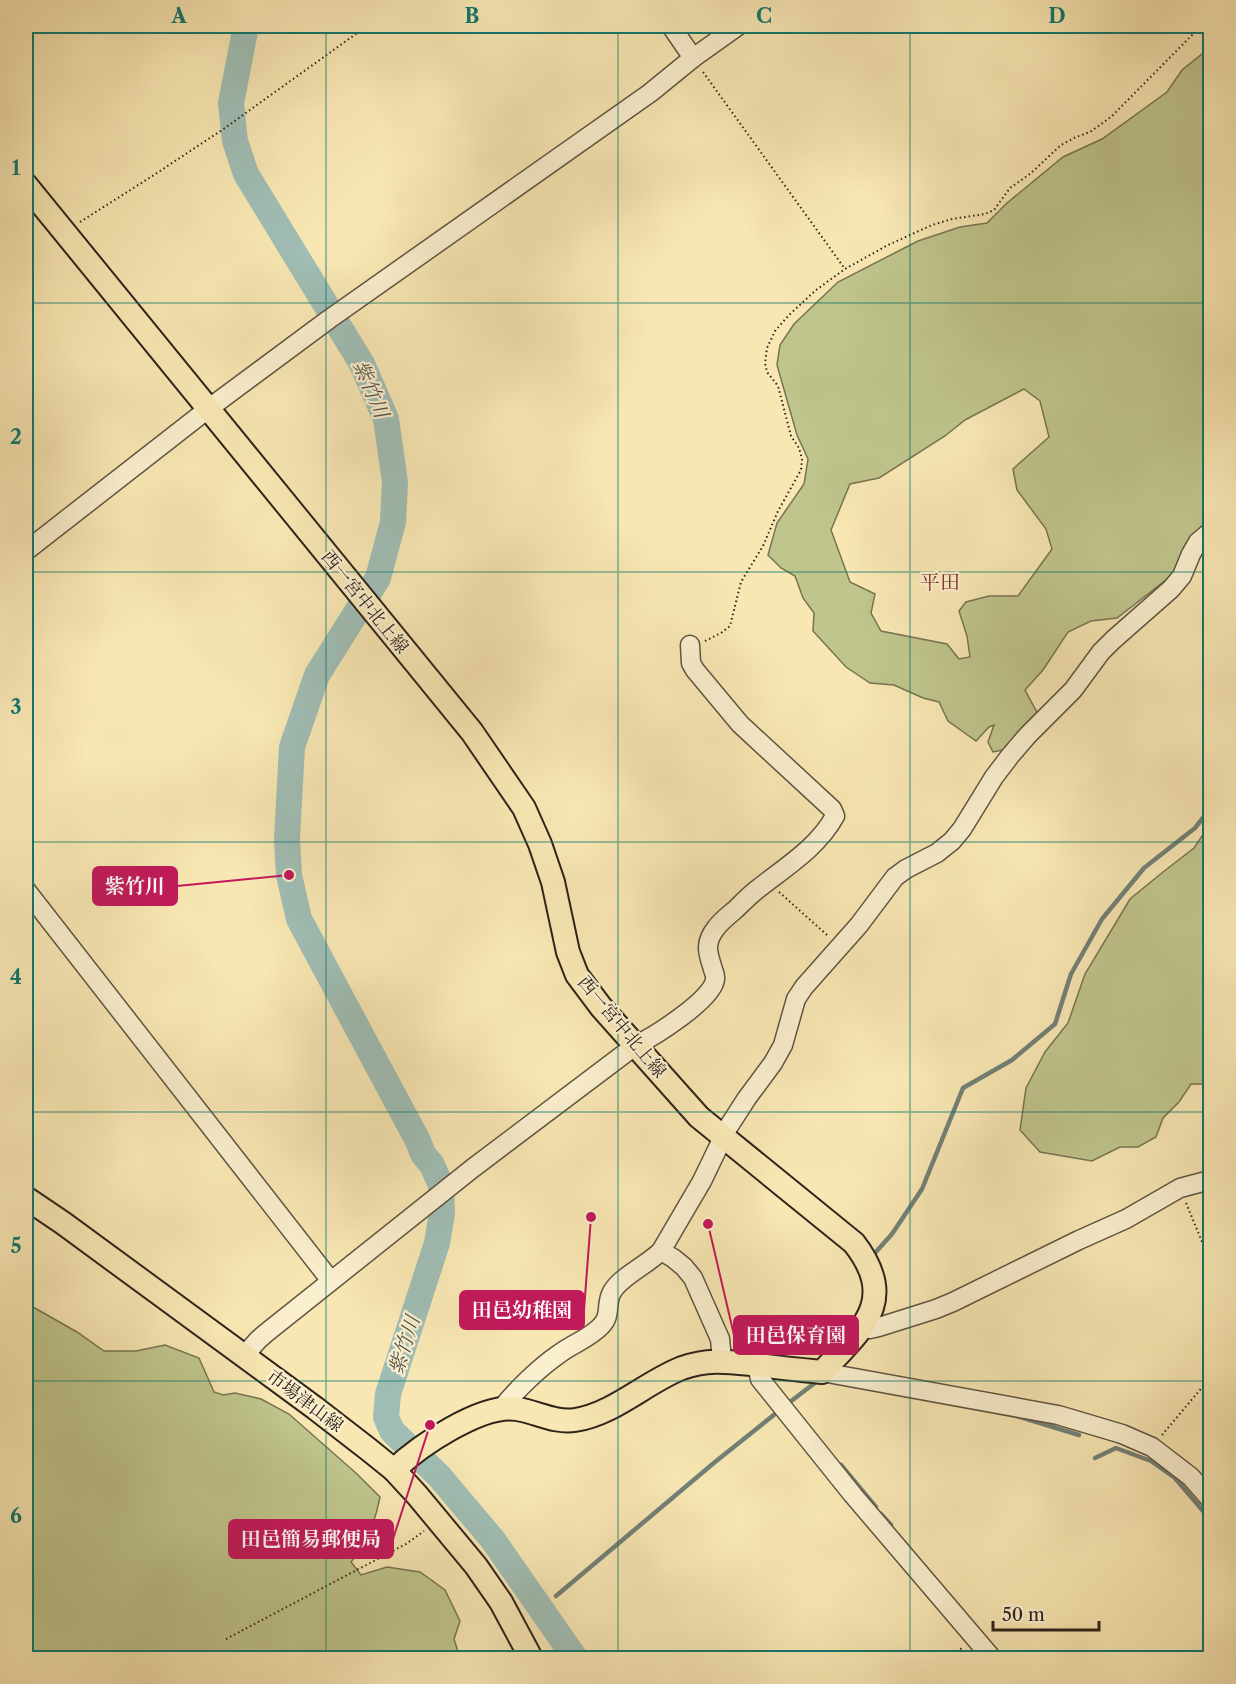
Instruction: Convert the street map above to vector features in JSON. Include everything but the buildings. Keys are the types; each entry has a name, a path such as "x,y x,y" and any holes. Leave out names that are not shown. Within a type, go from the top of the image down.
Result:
{"main road":[{"name":"西一宮中北上線","path":"26,185 472,732 504,777 524,808 540,844 553,882 568,952 577,975 601,1006 699,1117 854,1243 864,1256 874,1285 874,1302 871,1313 863,1327 822,1372"},
{"name":"市場津山線","path":"26,1198 368,1449 401,1463 417,1495 476,1566 501,1602 531,1659"},
{"path":"401,1463 429,1442 482,1413 502,1408 519,1409 553,1420 575,1420 600,1412 681,1369 699,1363 722,1360 822,1372"}],"street":[{"path":"671,26 693,58"},
{"path":"26,551 208,409 336,315 650,93 738,26"},
{"path":"502,1408 558,1354 599,1328 607,1320 610,1294 618,1284 661,1251 698,1188 723,1137 783,1045 796,999 804,987 859,925 895,877 937,853 952,841 1010,756 1072,690 1107,646 1171,589 1182,576 1198,542 1210,531"},
{"path":"244,1356 258,1340 448,1188 636,1045 695,1007 709,993 715,982 707,951 708,939 717,927 758,888 816,843 830,825 835,816 832,809 740,724 695,670 691,663 690,645"},
{"path":"26,890 331,1281"},
{"path":"863,1327 870,1329 879,1327 936,1309 1126,1219 1180,1188 1210,1180"},
{"path":"661,1251 684,1267 693,1278 720,1339 722,1360"},
{"path":"757,1365 760,1379 853,1495 992,1659"},
{"path":"822,1372 1058,1415 1122,1434 1152,1447 1191,1477 1210,1499"}],"path":[{"path":"64,232 225,128 367,26"},
{"path":"690,645 700,643 730,626 741,582 763,546 778,511 801,470 800,448 791,436 778,386 767,372 765,363 767,348 775,332 789,315 816,290 845,269 888,245 932,225 994,210 1010,188 1030,174 1061,145 1090,132 1111,117 1201,26"},
{"path":"693,58 845,269"},
{"path":"768,881 840,947"},
{"path":"1180,1188 1210,1261"},
{"path":"1152,1447 1210,1378"},
{"path":"226,1639 406,1544"}],"green space":[{"path":"1210,53 1210,525 1175,573 1117,618 1091,621 1068,632 1043,670 1025,690 1039,716 1008,749 993,752 988,742 994,725 989,727 976,741 948,721 939,702 923,698 894,685 870,683 846,667 813,631 814,613 803,598 795,576 781,568 768,555 777,523 804,484 808,459 797,435 777,365 780,345 794,324 838,282 918,241 960,227 987,223 1007,203 1063,157 1102,139 1167,92 1182,70 1202,54","holes":["1024,389 1040,401 1049,437 1013,469 1017,490 1046,529 1052,549 1018,596 989,596 966,602 959,611 967,636 970,657 959,659 947,644 881,631 871,613 875,594 850,582 831,530 850,484 879,478 945,436 965,420"]},
{"path":"1210,824 1210,1084 1191,1084 1179,1102 1163,1118 1156,1137 1138,1147 1120,1147 1092,1161 1040,1152 1020,1130 1026,1088 1045,1052 1068,1023 1085,974 1130,899 1194,848"},
{"path":"26,1303 77,1332 104,1351 136,1351 165,1345 199,1358 214,1392 223,1395 235,1393 261,1399 289,1414 380,1497 370,1532 351,1562 361,1575 387,1567 420,1572 445,1590 460,1621 454,1639 460,1658 26,1658"}],"waterway":[{"name":"紫竹川","path":"246,26 231,103 235,141 246,174 362,364 386,419 395,482 393,522 378,578 317,675 292,747 287,839 289,875 299,919 441,1185 442,1213 437,1243 388,1394 386,1417 392,1431 439,1476 493,1540 575,1658"},
{"path":"874,1254 892,1234 922,1189 963,1088 1012,1060 1055,1024 1071,974 1102,919 1144,868 1195,828 1210,809"},
{"path":"786,1405 820,1379"},
{"path":"556,1596 780,1410"},
{"path":"1017,1416 1079,1435"},
{"path":"1095,1458 1116,1448 1151,1461 1175,1478 1210,1519"},
{"path":"841,1465 876,1507"},
{"path":"881,1514 891,1525"}],"place":[{"name":"紫竹川","path":"289,875"},
{"name":"田邑幼稚園","path":"591,1217"},
{"name":"田邑保育園","path":"708,1224"},
{"name":"田邑簡易郵便局","path":"430,1425"}],"district":[{"name":"平田","path":"940,582"}]}
